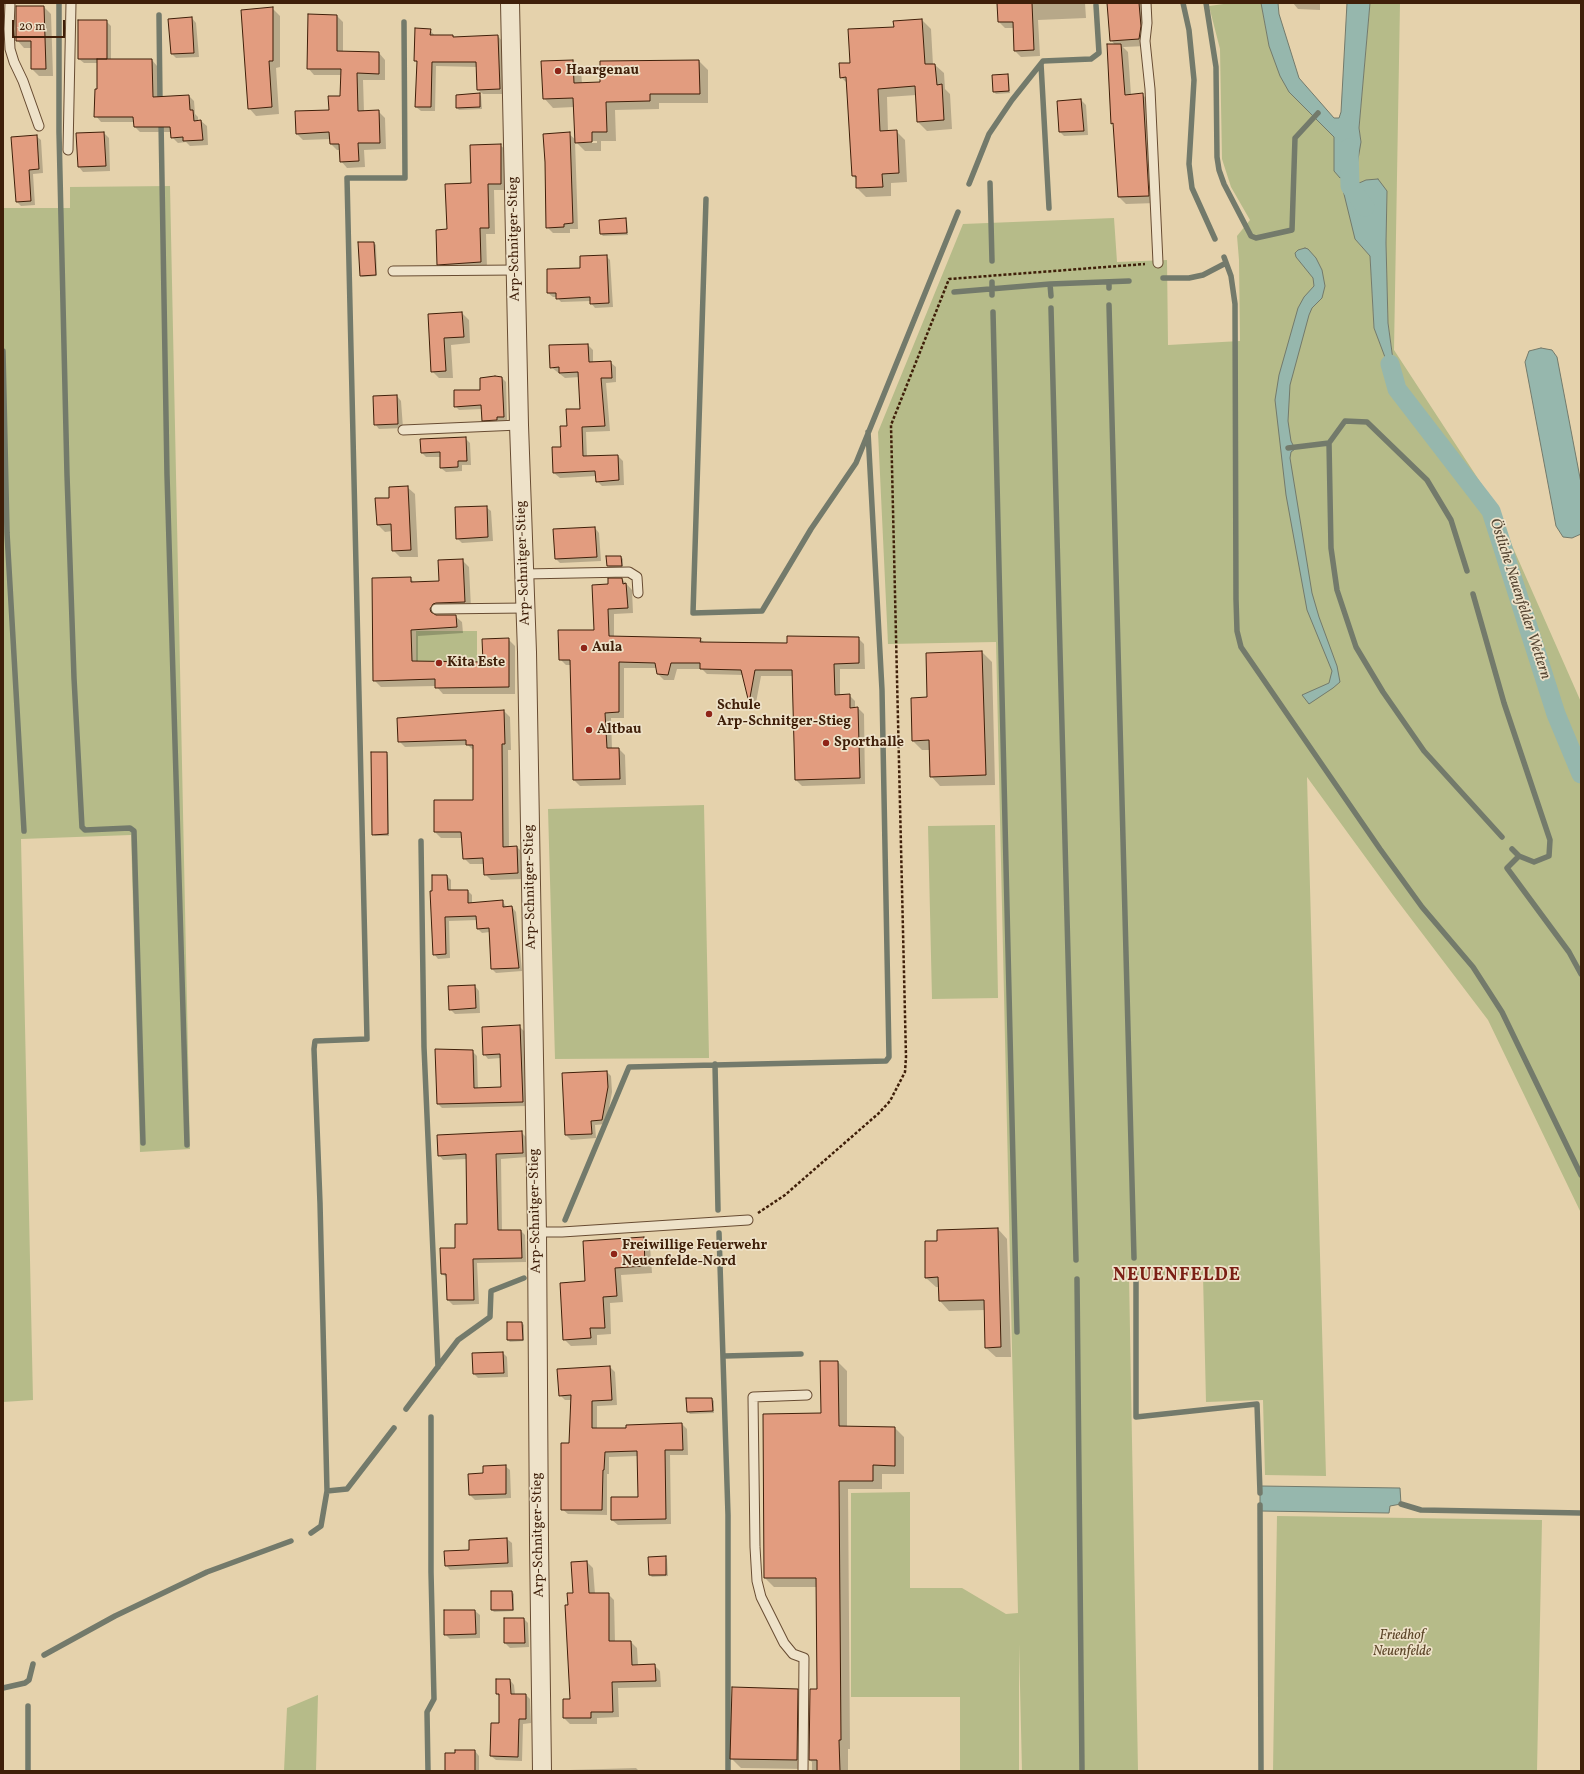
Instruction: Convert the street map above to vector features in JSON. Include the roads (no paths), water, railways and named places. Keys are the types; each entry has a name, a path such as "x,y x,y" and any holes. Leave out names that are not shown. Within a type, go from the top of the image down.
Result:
{"street":[{"name":"Arp-Schnitger-Stieg","path":"510,3 519,425 527,652 537,1232 542,1771"}],"lane":[{"path":"10,3 10,49 39,126"},
{"path":"68,150 71,3"},
{"path":"1146,3 1148,23 1145,41 1150,89 1158,263"},
{"path":"393,272 516,270"},
{"path":"403,430 519,425"},
{"path":"524,574 628,572 637,577 638,593"},
{"path":"436,609 525,608"},
{"path":"537,1232 562,1232 748,1220"},
{"path":"803,1771 804,1658 793,1654 784,1643 761,1597 757,1581 755,1547 753,1397 807,1395"}],"water":[{"path":"1261,3 1278,3 1279,14 1299,78 1334,118 1339,118 1341,112 1347,3 1370,3 1359,128 1361,142 1356,171 1340,178 1334,171 1334,137 1289,92 1280,76 1269,46"},
{"path":"1378,179 1387,191 1386,243 1388,323 1397,389 1374,328 1370,256 1355,239 1343,190 1366,180"},
{"path":"1305,248 1308,249 1316,258 1322,270 1325,286 1322,298 1312,308 1309,315 1290,385 1288,421 1291,441 1295,449 1291,452 1290,458 1312,593 1337,666 1340,682 1309,704 1302,695 1329,683 1332,671 1307,610 1286,495 1275,400 1279,375 1298,308 1304,297 1314,286 1313,278 1296,257 1295,253 1298,250"},
{"path":"1541,348 1552,350 1557,357 1581,483 1581,534 1572,538 1563,537 1556,526 1525,362 1529,351"},
{"path":"1260,1486 1400,1488 1401,1504 1390,1506 1389,1513 1260,1511"}],"waterway":[{"path":"1183,3 1189,30 1194,80 1189,164 1192,188 1215,239"},
{"path":"1206,3 1216,67 1217,157 1219,170 1224,184 1251,236 1256,238 1292,230 1295,138 1318,113"},
{"path":"59,4 59,132 67,475 74,678 82,827 85,830 130,828 134,831 143,1143"},
{"path":"969,184 989,134 1012,100 1043,61 1091,59 1099,53 1096,5"},
{"path":"159,15 160,102"},
{"path":"311,1533 321,1526 327,1491 320,1203 314,1049 315,1041 367,1039 347,178 405,178 404,22"},
{"path":"1041,64 1049,208"},
{"path":"161,121 167,475 187,1145"},
{"name":"Östliche Neuenfelder Wettern","path":"1349,148 1350,186 1365,207"},
{"path":"990,183 992,261"},
{"path":"706,199 693,613 762,611 811,529 856,463 958,212"},
{"path":"1224,257 1231,276 1235,304 1236,599 1237,631 1241,647 1380,849 1422,907 1473,967 1502,1012 1581,1175"},
{"path":"1163,278 1189,278 1203,275 1226,263"},
{"path":"954,292 1050,284 1129,281"},
{"path":"992,282 992,295"},
{"path":"1109,282 1109,288"},
{"path":"1050,284 1051,296"},
{"path":"1109,305 1134,1258"},
{"path":"1051,308 1076,1260"},
{"path":"993,312 1017,1332"},
{"path":"3,351 7,533 24,831"},
{"name":"Östliche Neuenfelder Wettern","path":"1390,364 1397,389 1491,511 1556,714 1581,774"},
{"path":"1467,571 1451,520 1427,480 1367,422 1345,421 1329,443 1331,548 1337,590 1356,647 1383,692 1424,751 1502,837"},
{"path":"565,1220 629,1067 886,1061 889,1057 882,690 868,432"},
{"path":"1288,448 1329,443"},
{"path":"1473,594 1504,703 1550,840 1549,856 1534,862 1519,856 1512,849"},
{"path":"421,841 424,1047 438,1367"},
{"path":"1519,856 1507,868 1569,952 1581,974"},
{"path":"715,1064 718,1210"},
{"path":"719,1233 728,1515 728,1771"},
{"path":"1136,1276 1136,1417 1257,1404 1260,1493"},
{"path":"406,1409 458,1340 490,1317 491,1291 524,1278"},
{"path":"1077,1279 1082,1771"},
{"path":"724,1356 801,1354"},
{"path":"428,1771 427,1712 434,1699 431,1572 431,1417"},
{"path":"327,1491 347,1489 394,1428"},
{"path":"1401,1504 1421,1510 1581,1513"},
{"path":"1260,1505 1261,1771"},
{"path":"44,1655 115,1616 207,1572 291,1541"},
{"path":"3,1688 25,1683 29,1680 33,1664"},
{"path":"28,1706 28,1771"}],"place":[{"name":"Haargenau","path":"558,71"},
{"name":"Aula","path":"584,648"},
{"name":"Kita Este","path":"439,663"},
{"name":"Schule Arp-Schnitger-Stieg","path":"709,714"},
{"name":"Altbau","path":"589,730"},
{"name":"Sporthalle","path":"826,743"},
{"name":"Freiwillige Feuerwehr Neuenfelde-Nord","path":"614,1254"}],"district":[{"name":"NEUENFELDE","path":"1177,1277"}],"park label":[{"name":"Friedhof Neuenfelde","path":"1402,1644"}]}
